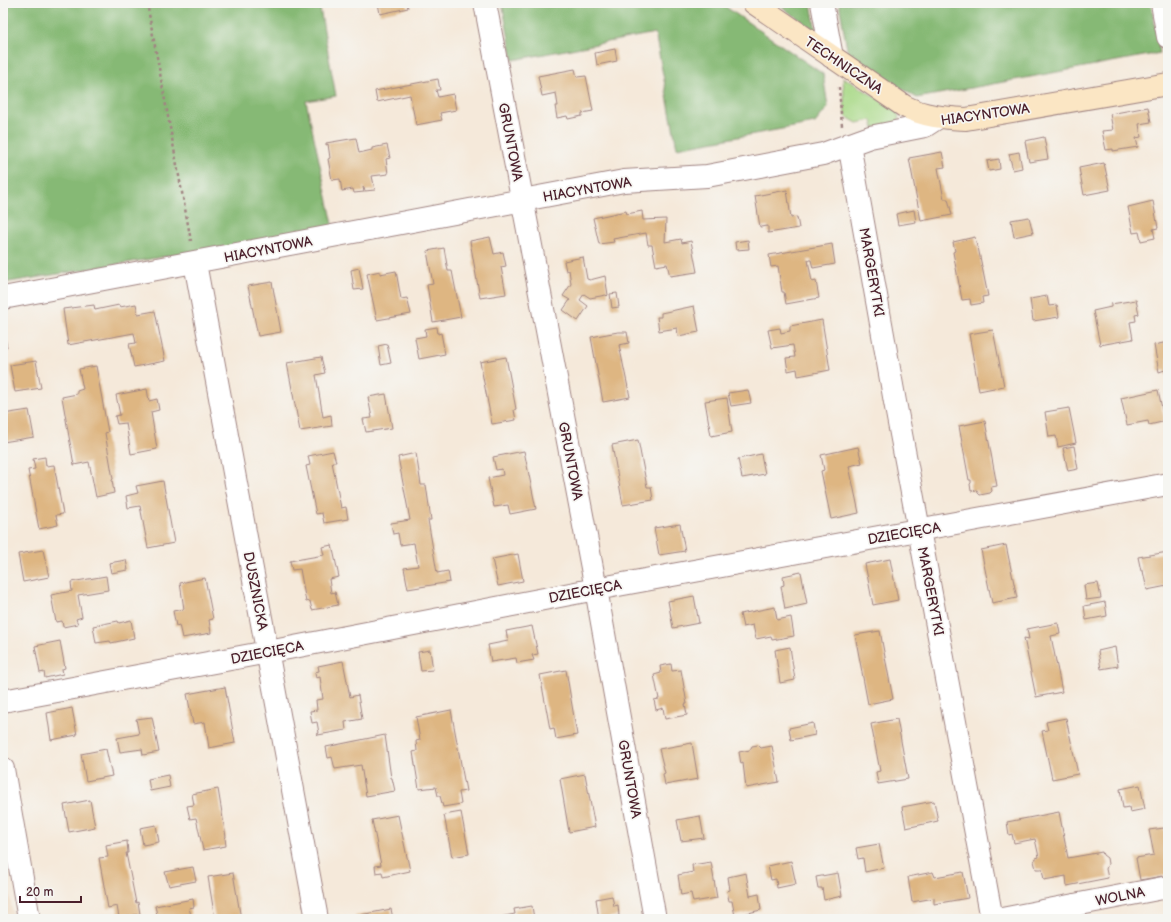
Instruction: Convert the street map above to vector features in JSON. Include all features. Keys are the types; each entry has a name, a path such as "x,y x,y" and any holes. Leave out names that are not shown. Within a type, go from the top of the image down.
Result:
{"street":[{"name":"GRUNTOWA","path":"485,3 596,589 655,919"},
{"name":"TECHNICZNA","path":"754,3 904,106 918,112 939,117"},
{"path":"822,3 832,57"},
{"path":"1162,3 1168,37"},
{"name":"HIACYNTOWA","path":"3,298 624,181 707,176 823,154 870,137 925,126 939,117 966,119 1168,84"},
{"name":"MARGERYTKI","path":"846,145 920,530 992,919"},
{"name":"DUSZNICKA","path":"195,263 317,919"},
{"name":"DZIECIĘCA","path":"3,700 1168,484"},
{"path":"3,769 29,919"},
{"name":"WOLNA","path":"1002,919 1168,887"}],"path":[{"path":"147,3 195,263"},
{"path":"832,57 838,75 846,145"}],"shaded area":[{"path":"3,861 14,919 3,919"}],"green space":[{"path":"3,3 319,3 336,96 306,101 334,229 3,283"},
{"path":"502,3 720,3 823,74 828,107 815,123 677,148 655,33 513,60"},
{"path":"776,3 811,3 816,31"},
{"path":"839,3 1151,3 1160,53 917,98 848,55"},
{"path":"843,77 898,111 899,123 874,128 872,120 857,123 845,116"}],"building":[{"path":"378,3 407,3 408,8 380,14"},
{"path":"615,49 617,61 597,65 595,53"},
{"path":"575,69 577,77 586,76 593,111 582,113 582,116 568,119 567,116 557,118 555,106 558,106 556,93 542,96 538,76"},
{"path":"438,79 440,90 436,90 438,97 453,94 456,110 440,113 442,120 416,125 410,95 377,102 375,91"},
{"path":"1148,107 1151,122 1139,124 1141,137 1136,138 1138,147 1113,151 1113,149 1106,150 1102,131 1113,130 1110,114"},
{"path":"1044,137 1048,159 1029,162 1025,141"},
{"path":"356,138 359,153 372,150 372,148 387,145 390,158 386,159 388,174 372,176 375,190 365,191 363,187 364,192 354,193 353,189 342,191 340,179 332,180 328,159 330,158 328,144 326,145 326,143"},
{"path":"942,152 945,167 938,168 944,199 948,199 952,215 921,221 909,158"},
{"path":"1019,152 1022,168 1013,170 1009,154"},
{"path":"999,159 1000,169 989,171 987,161"},
{"path":"1104,163 1110,190 1084,195 1079,168"},
{"path":"787,190 791,218 797,217 799,228 768,233 768,226 760,227 755,196"},
{"path":"1153,201 1158,228 1153,229 1155,238 1141,241 1139,232 1133,233 1128,207"},
{"path":"914,210 916,222 898,225 896,214"},
{"path":"626,211 627,214 642,211 643,220 666,219 665,242 681,239 682,243 691,241 697,272 670,276 667,264 656,266 652,245 648,245 646,233 613,239 614,242 599,244 593,218"},
{"path":"1029,217 1033,233 1014,237 1011,220"},
{"path":"490,237 494,254 503,252 506,266 501,267 506,294 480,298 470,241"},
{"path":"975,237 988,296 982,297 983,303 971,305 970,299 962,300 953,252 955,251 953,242"},
{"path":"748,240 749,249 736,250 735,242"},
{"path":"832,244 835,264 813,268 811,260 808,260 812,282 816,281 819,298 786,304 784,292 782,292 778,266 771,267 769,255"},
{"path":"444,248 448,271 452,271 461,317 433,322 427,285 433,284 427,251"},
{"path":"583,257 587,279 590,280 605,276 608,295 590,298 584,294 580,300 588,306 578,321 563,310 570,300 563,296 571,284 569,270 566,271 564,261"},
{"path":"359,268 363,289 354,290 351,270"},
{"path":"380,271 380,274 396,271 401,299 407,298 411,314 377,320 367,274"},
{"path":"272,282 281,332 258,336 248,286"},
{"path":"617,293 619,307 612,308 610,294"},
{"path":"1047,296 1049,306 1057,305 1059,317 1033,321 1030,299"},
{"path":"1136,300 1139,314 1135,315 1136,321 1130,322 1133,339 1100,345 1093,311 1111,307 1111,304"},
{"path":"136,304 138,314 155,311 165,361 134,367 129,344 136,343 134,333 68,345 63,309 94,305 95,310 119,305 120,307"},
{"path":"694,306 699,332 678,336 677,328 659,331 657,317 661,317 661,313"},
{"path":"822,320 830,370 798,376 797,369 788,371 786,358 795,357 793,345 772,348 768,330 780,328 781,333 790,331 790,326"},
{"path":"437,327 438,334 441,333 445,354 419,359 415,338 426,336 425,329"},
{"path":"3,328 7,347 3,347"},
{"path":"993,330 1004,386 979,391 969,334"},
{"path":"618,332 627,332 629,343 619,345 630,397 603,402 591,337"},
{"path":"1168,342 1168,375 1166,375 1165,370 1159,372 1154,345"},
{"path":"387,344 391,363 381,365 378,346"},
{"path":"321,357 325,373 316,375 323,417 331,415 332,426 300,431 287,363"},
{"path":"506,357 516,409 514,410 516,420 492,424 480,362"},
{"path":"36,361 41,388 15,392 10,365"},
{"path":"96,366 108,432 105,433 114,493 96,497 89,462 74,465 62,397 77,394 77,391 83,389 79,369"},
{"path":"147,389 149,401 157,399 159,410 151,412 157,449 131,454 126,423 117,424 115,416 120,415 116,395"},
{"path":"748,390 751,403 731,406 728,393"},
{"path":"1158,390 1164,418 1162,422 1149,425 1148,421 1127,425 1121,398"},
{"path":"386,394 392,428 366,432 363,419 372,418 368,397"},
{"path":"727,398 732,432 711,436 705,401"},
{"path":"1069,408 1076,443 1058,447 1056,436 1049,437 1045,412"},
{"path":"29,410 34,437 3,442 3,414"},
{"path":"985,421 997,486 991,487 992,491 990,493 980,495 977,490 971,491 971,480 969,480 959,426"},
{"path":"638,440 647,487 651,487 653,500 623,505 612,445"},
{"path":"1074,446 1078,469 1068,471 1063,448"},
{"path":"858,447 862,463 849,466 859,513 831,519 821,471 824,470 821,455"},
{"path":"333,451 336,462 332,462 341,508 346,507 348,519 324,523 322,513 316,514 306,466 310,465 308,456"},
{"path":"524,451 536,509 510,514 508,505 494,507 488,478 503,475 502,469 496,470 493,457"},
{"path":"416,453 421,485 426,485 431,520 428,520 437,573 448,571 450,582 408,589 404,568 418,566 414,543 400,545 398,533 393,534 391,523 410,520 398,457"},
{"path":"761,454 765,474 742,478 738,459"},
{"path":"45,457 46,466 54,465 63,514 56,515 58,525 39,529 28,470 35,469 33,459"},
{"path":"163,481 174,543 148,548 140,506 128,508 126,496 138,493 136,486"},
{"path":"680,524 685,551 659,555 654,528"},
{"path":"332,545 339,577 329,579 331,593 335,592 338,605 312,610 310,601 306,602 300,569 292,570 290,561 324,555 322,547"},
{"path":"1006,545 1017,598 992,603 981,550"},
{"path":"43,550 49,577 23,582 18,554"},
{"path":"1168,552 1167,586 1147,590 1138,557"},
{"path":"518,554 523,581 498,586 492,559"},
{"path":"890,559 898,600 873,605 865,564"},
{"path":"126,560 128,570 111,573 109,563"},
{"path":"801,572 807,604 785,609 781,586 784,585 783,576"},
{"path":"106,576 108,590 78,595 82,617 76,619 78,624 63,627 62,621 56,622 51,595 72,591 71,582"},
{"path":"205,578 213,619 209,620 211,633 182,638 179,625 176,626 173,611 184,609 180,583"},
{"path":"1098,583 1101,598 1086,600 1084,585"},
{"path":"694,596 699,623 673,628 668,601"},
{"path":"1105,602 1107,616 1086,620 1084,606"},
{"path":"775,607 777,620 791,617 794,636 772,640 771,636 756,639 753,625 743,627 740,614"},
{"path":"131,620 134,638 111,643 110,641 96,643 93,626"},
{"path":"1058,623 1060,634 1051,636 1062,692 1036,697 1024,638 1029,639 1027,629"},
{"path":"532,626 538,654 532,655 534,660 517,663 516,658 491,662 488,645 508,641 506,631"},
{"path":"880,631 893,699 868,704 855,635"},
{"path":"60,641 65,668 62,669 63,674 45,678 44,672 40,673 35,646"},
{"path":"790,647 795,680 780,683 775,650"},
{"path":"1115,647 1118,666 1101,669 1098,651"},
{"path":"430,650 433,670 421,671 418,652"},
{"path":"343,661 350,697 358,695 362,719 345,722 346,730 318,735 317,722 312,723 310,711 317,710 316,700 323,699 320,677 316,678 315,672 319,671 318,666"},
{"path":"671,664 672,671 681,670 687,704 685,704 687,715 665,719 663,708 656,710 654,700 659,699 654,675 661,673 660,666"},
{"path":"566,670 577,735 556,739 554,728 550,729 540,675"},
{"path":"225,687 235,743 209,748 205,722 193,724 187,694"},
{"path":"72,708 77,735 51,740 47,713"},
{"path":"451,710 466,791 459,792 461,804 443,807 436,787 419,789 413,752 417,751 416,741 420,740 416,717"},
{"path":"152,717 159,752 143,755 142,749 120,752 117,738 139,734 136,719"},
{"path":"1066,718 1078,774 1052,779 1042,731 1048,730 1046,722"},
{"path":"897,719 908,779 878,784 876,772 880,771 871,724"},
{"path":"813,723 815,735 791,740 789,728"},
{"path":"385,735 391,778 395,791 366,796 361,765 335,769 332,757 328,758 326,747"},
{"path":"692,743 698,779 665,785 663,774 665,773 659,749"},
{"path":"758,745 761,748 772,746 779,782 746,788 743,763 741,764 739,752 750,750 752,746"},
{"path":"106,749 112,776 86,781 81,754"},
{"path":"585,774 595,827 569,832 560,779"},
{"path":"168,775 170,787 150,791 148,779"},
{"path":"1140,785 1145,809 1130,812 1129,807 1123,808 1120,789"},
{"path":"218,789 226,837 226,846 203,850 196,818 190,819 187,806 194,805 192,794"},
{"path":"90,800 95,827 69,832 64,805"},
{"path":"934,801 938,821 906,828 902,807"},
{"path":"461,812 469,854 452,857 444,815"},
{"path":"1059,812 1068,858 1102,852 1107,858 1108,864 1106,869 1108,878 1067,886 1066,876 1044,880 1042,869 1036,869 1034,861 1039,857 1035,839 1014,843 1012,834 1009,835 1007,822"},
{"path":"398,815 410,871 383,877 382,872 376,873 375,866 381,865 372,820"},
{"path":"700,816 704,838 681,841 677,820"},
{"path":"156,825 159,842 143,845 140,828"},
{"path":"1164,828 1168,843 1168,875 1140,880 1136,858 1154,855 1149,830"},
{"path":"127,841 128,853 126,853 136,903 138,902 140,914 119,918 117,906 108,908 99,858 108,857 106,845"},
{"path":"879,844 884,868 865,872 863,858 858,859 856,848"},
{"path":"791,861 796,884 777,888 776,879 771,880 768,866"},
{"path":"711,862 717,898 693,902 691,893 681,895 678,875 693,872 692,865"},
{"path":"193,867 196,881 169,886 165,872"},
{"path":"933,872 935,877 963,872 968,898 934,904 934,898 912,902 908,877"},
{"path":"233,873 241,919 215,919 208,877"},
{"path":"746,873 750,896 759,894 761,910 735,916 732,901 729,901 727,891 730,890 728,877"},
{"path":"838,873 842,896 824,900 822,888 818,888 816,877"},
{"path":"612,896 614,906 618,905 619,916 599,919 596,899"},
{"path":"193,899 194,907 189,908 191,915 175,919 158,919 155,906"},
{"path":"532,906 534,919 500,919 500,917 515,914 514,909"},
{"path":"391,909 393,919 356,919 355,916"}]}
